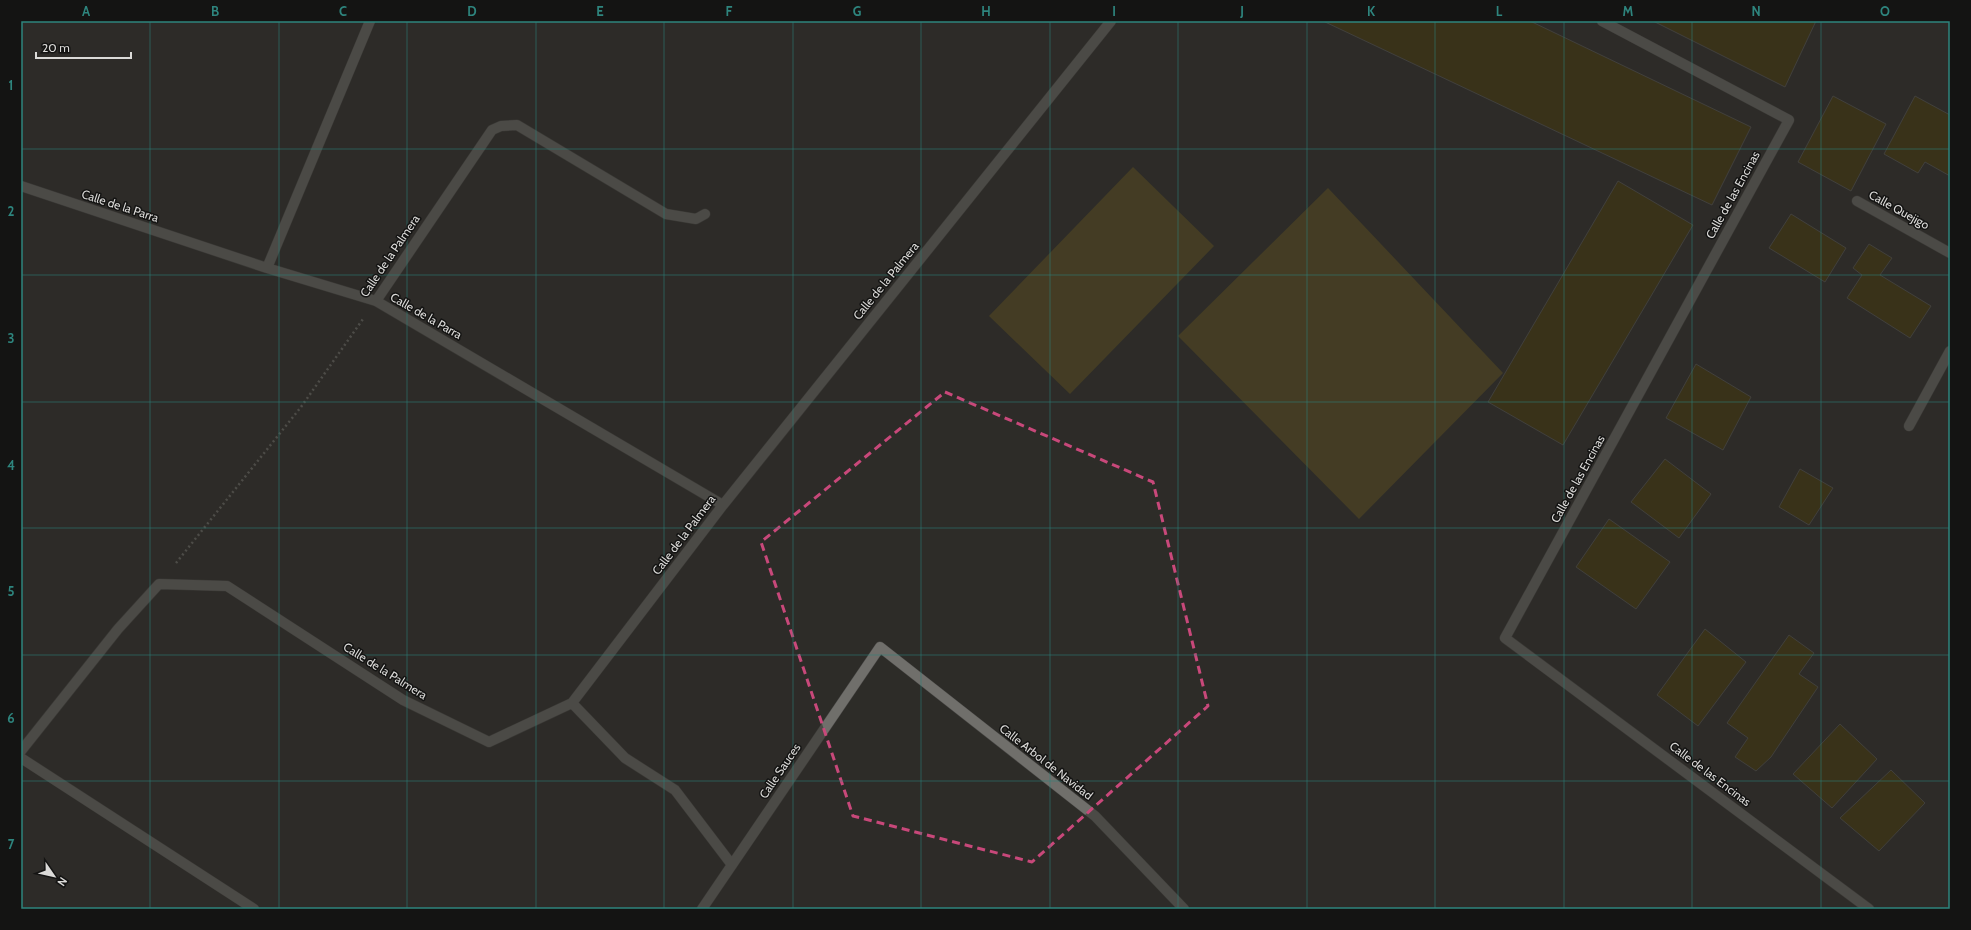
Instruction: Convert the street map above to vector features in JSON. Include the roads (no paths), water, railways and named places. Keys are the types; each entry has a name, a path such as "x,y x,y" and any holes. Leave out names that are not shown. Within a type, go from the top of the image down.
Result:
{"street":[{"path":"267,268 370,21"},
{"name":"Calle de la Palmera","path":"21,751 118,629 159,584 227,586 403,700 489,742 572,703 723,505 1111,21"},
{"name":"Calle de las Encinas","path":"1602,21 1789,120 1505,638 1869,909"},
{"name":"Calle de la Palmera","path":"376,301 492,130 501,126 517,125 666,214 696,219 705,214"},
{"name":"Calle de la Parra","path":"21,186 267,268 376,301 723,505"},
{"name":"Calle Quejigo","path":"1857,201 1950,253"},
{"path":"1909,426 1950,351"},
{"name":"Calle Sauces","path":"702,909 880,648"},
{"name":"Calle Arbol de Navidad","path":"880,648 1095,816 1184,909"},
{"path":"572,703 625,758 675,790 732,865"},
{"path":"21,758 254,909"}]}
